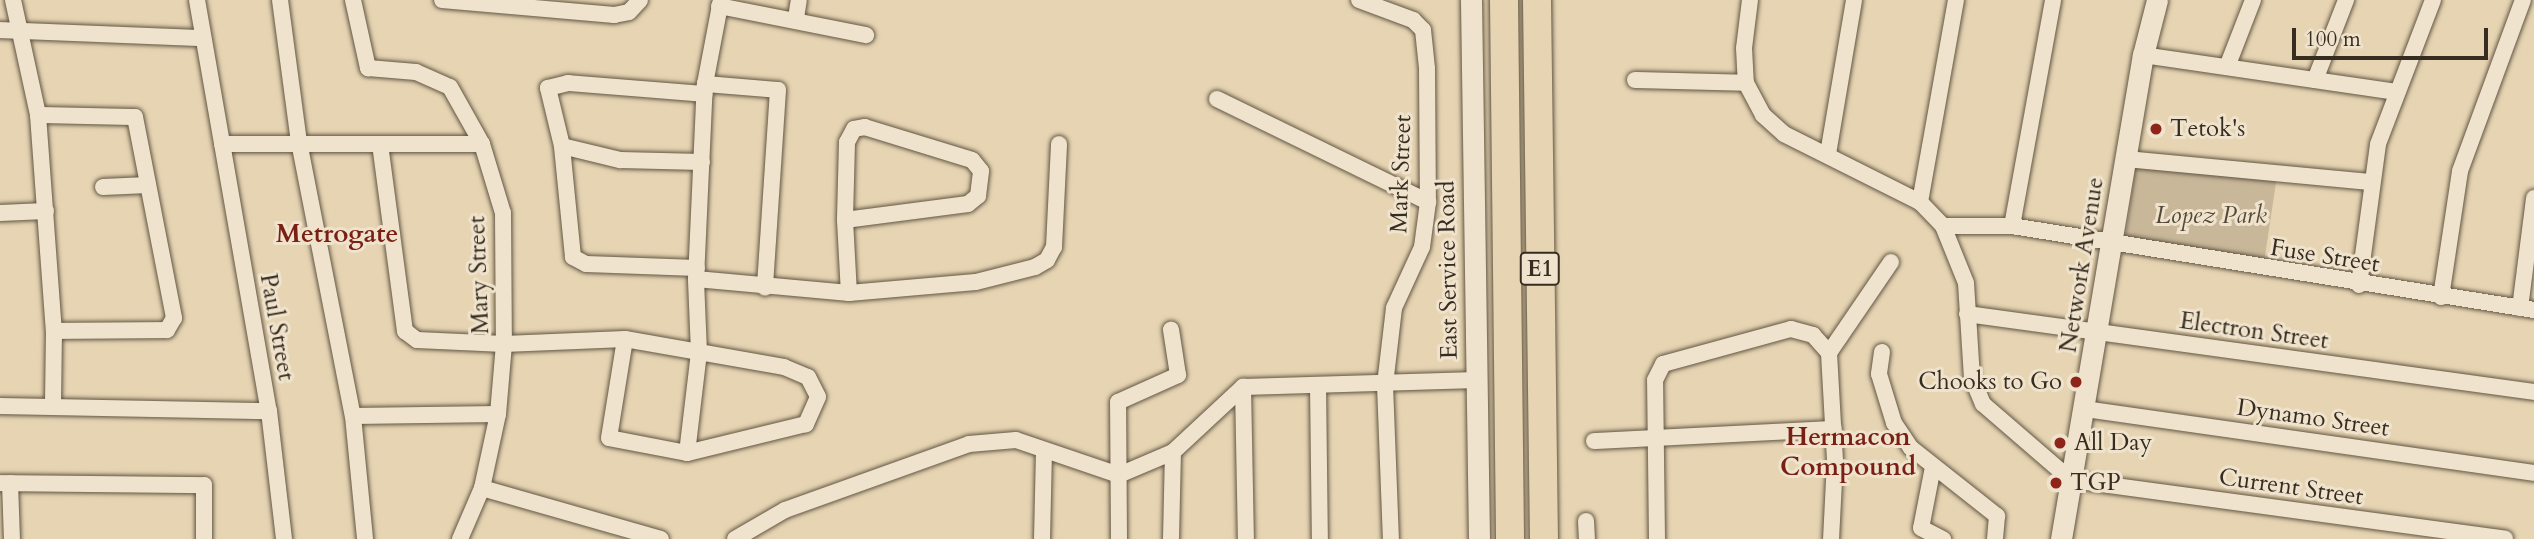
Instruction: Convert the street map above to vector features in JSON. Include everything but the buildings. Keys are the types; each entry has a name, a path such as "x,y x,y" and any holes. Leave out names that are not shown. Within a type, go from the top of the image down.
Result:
{"highway":[{"name":"E1","path":"1504,0 1510,539"},
{"name":"E1","path":"1536,0 1544,539"}],"street":[{"path":"13,0 38,115 54,331 53,406"},
{"name":"Paul Street","path":"197,0 269,411 284,539"},
{"path":"280,0 299,142 352,416 365,539"},
{"name":"Mary Street","path":"353,0 368,68 437,77 450,87 482,144 503,213 504,344 498,414 481,488 460,539"},
{"path":"442,0 614,15 629,12 640,0"},
{"path":"796,18 799,0"},
{"name":"Mark Street","path":"1359,0 1386,4 1413,20 1423,30 1428,202 1422,247 1394,308 1385,385 1391,539"},
{"name":"East Service Road","path":"1471,0 1479,539"},
{"path":"1751,0 1744,48 1746,83 1763,115 1784,134 1920,202 1943,226 1964,275 1972,378 1983,404 2071,480"},
{"path":"1828,154 1854,0"},
{"path":"1920,202 1956,0"},
{"path":"2012,226 2053,0"},
{"name":"Network Avenue","path":"2061,539 2099,332 2143,55 2157,0"},
{"path":"2227,67 2253,0"},
{"path":"2315,80 2346,0"},
{"path":"2359,285 2370,182 2398,92 2433,0"},
{"path":"2441,297 2459,171 2523,0"},
{"path":"687,453 699,352 696,274 705,89 720,3 866,35"},
{"path":"0,30 203,38"},
{"path":"2143,55 2398,92"},
{"path":"1635,80 1746,83"},
{"path":"765,288 778,90 568,83 548,88 562,146 573,257 579,262 696,274 765,288 849,293 976,282 1047,260 1054,247 1059,144"},
{"path":"1217,99 1428,202"},
{"path":"38,115 135,117 172,326 167,330 54,331"},
{"path":"845,220 968,204 978,196 981,171 972,160 865,127 854,129 848,142 845,220 849,293"},
{"path":"222,144 482,144"},
{"path":"380,144 405,331 416,340 504,344 625,339 784,367 808,377 818,397 806,424 687,453 609,438 625,339"},
{"path":"562,146 609,159 702,162"},
{"path":"2126,159 2370,182"},
{"path":"103,187 148,185"},
{"path":"2527,309 2534,198"},
{"path":"0,213 46,211"},
{"name":"Fuse Street","path":"1943,226 2012,226 2112,246 2527,309"},
{"path":"1829,353 1891,262"},
{"name":"Electron Street","path":"1967,314 2534,391"},
{"path":"1657,539 1655,380 1663,365 1791,329 1813,335 1829,353 1834,429 1831,539"},
{"path":"1119,539 1118,402 1178,375 1171,330"},
{"path":"1882,352 1879,374 1894,423 1911,448 1997,516 1995,539"},
{"path":"735,539 785,510 969,444 1016,440 1044,453 1119,475 1173,452 1243,387 1385,385 1477,380"},
{"path":"1318,385 1320,539"},
{"path":"1243,387 1246,539"},
{"path":"0,406 269,411"},
{"name":"Dynamo Street","path":"2085,409 2534,473"},
{"path":"352,416 498,414"},
{"path":"1594,441 1834,429"},
{"path":"1171,539 1173,452"},
{"path":"1042,539 1044,453"},
{"path":"1933,467 1921,528 1943,539"},
{"name":"Current Street","path":"2071,480 2505,539"},
{"path":"12,539 5,483 204,485 204,539"},
{"path":"481,488 660,539"},
{"path":"1586,521 1587,539"}],"green space":[{"name":"Lopez Park","path":"2136,165 2277,176 2263,269 2124,247"}],"place":[{"name":"Tetok's","path":"2156,129"},
{"name":"Chooks to Go","path":"2076,382"},
{"name":"All Day","path":"2060,443"},
{"name":"TGP","path":"2056,483"}],"district":[{"name":"Metrogate","path":"337,234"},
{"name":"Hermacon Compound","path":"1848,452"}]}
